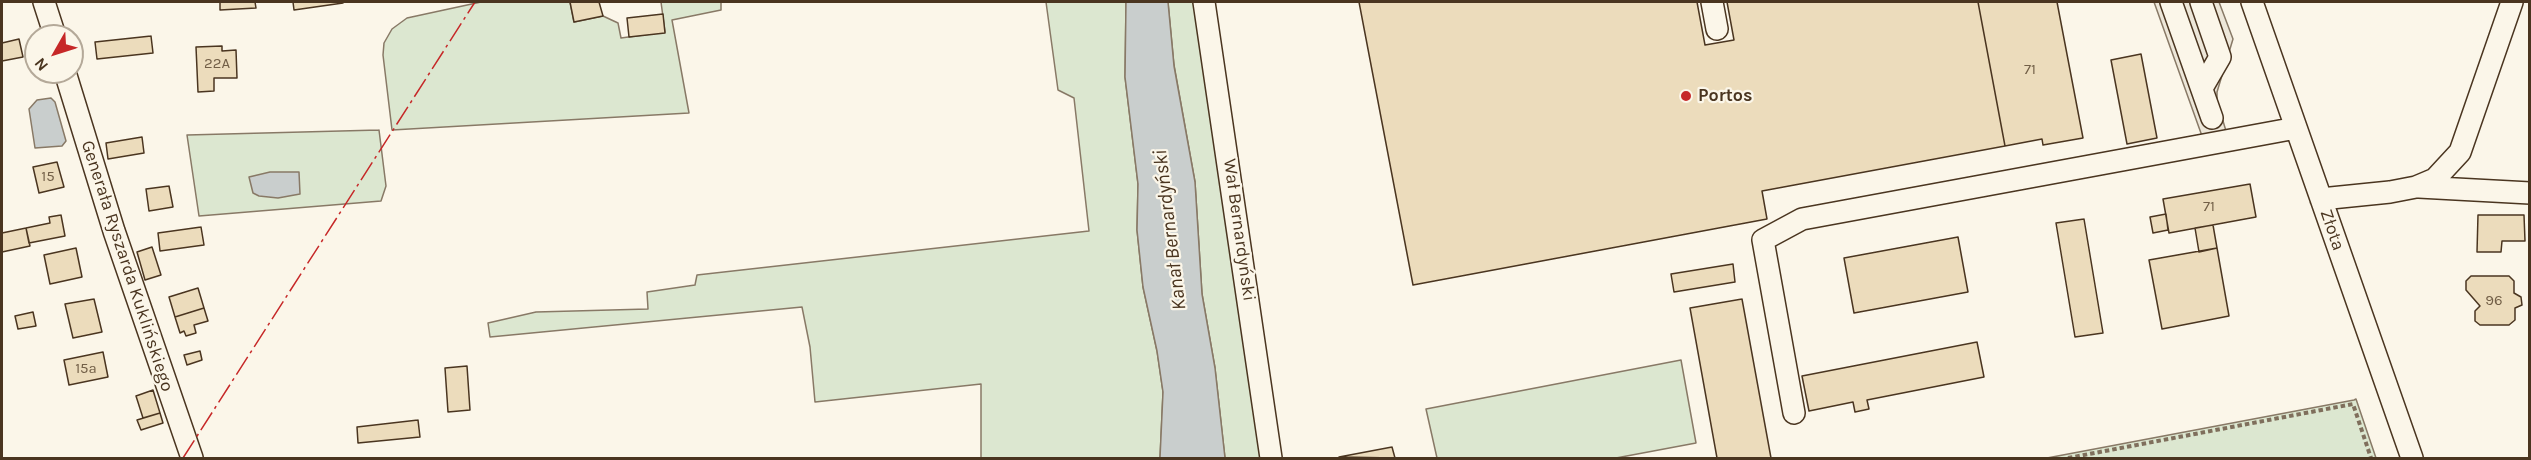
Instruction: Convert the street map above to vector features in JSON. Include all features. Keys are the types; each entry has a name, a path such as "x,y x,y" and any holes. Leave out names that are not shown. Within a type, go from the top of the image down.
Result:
{"street":[{"path":"44,2 51,24"},
{"name":"Wał Bernardyński","path":"1204,2 1271,459"},
{"path":"1712,2 1717,29"},
{"path":"2171,2 2212,118"},
{"path":"2201,2 2220,57 2202,88"},
{"name":"Złota","path":"2252,2 2412,459"},
{"path":"2416,187 2435,179 2460,152 2512,2"},
{"name":"Generała Ryszarda Kuklińskiego","path":"69,84 111,220 192,459"},
{"path":"1794,413 1763,240 1802,219 2296,128"},
{"path":"2321,199 2416,187 2529,193"}],"path":[{"path":"2068,459 2353,404 2371,459"}],"green space":[{"path":"481,2 570,2 574,22 603,16 618,23 621,38 665,32 661,2 721,2 721,10 672,20 689,113 392,130 383,55 384,43 392,29 407,18"},
{"path":"1046,2 1126,2 1125,77 1138,184 1137,230 1143,287 1163,392 1160,458 981,458 981,384 815,402 810,347 802,307 490,337 488,323 536,312 648,309 647,292 695,285 697,275 1089,231 1074,98 1058,90"},
{"path":"1168,2 1195,2 1262,458 1225,458 1215,368 1202,294 1195,182 1174,65"},
{"path":"379,130 386,186 381,201 199,216 187,135"},
{"path":"1681,360 1696,443 1616,458 1437,458 1426,409"},
{"path":"2356,399 2376,458 2047,458 2354,400"}],"shaded area":[{"path":"2154,2 2219,2 2233,39 2217,92 2217,101 2226,131 2202,136"}],"water":[{"name":"Kanał Bernardyński","path":"1126,2 1168,2 1174,66 1195,182 1202,294 1215,368 1225,458 1160,458 1163,392 1143,287 1137,230 1138,184 1125,77"},
{"path":"51,98 55,102 66,141 62,146 35,148 29,109 37,100"},
{"path":"270,172 299,172 300,194 278,198 253,193 249,177"}],"building":[{"path":"220,2 255,2 256,8 220,10"},
{"path":"293,2 343,2 343,3 294,10"},
{"path":"570,2 599,2 603,16 574,22"},
{"name":"Portos","path":"1359,2 1697,2 1705,45 1734,40 1727,2 1978,2 2005,146 1762,191 1767,219 1413,285"},
{"path":"1978,2 2057,2 2083,138 2043,145 2042,139 2005,146"},
{"path":"663,14 665,33 629,37 627,18"},
{"path":"151,36 153,53 97,59 95,42"},
{"path":"19,39 23,57 2,61 2,43"},
{"path":"222,46 222,51 236,50 237,78 214,78 214,91 198,92 196,47"},
{"path":"2141,54 2157,138 2127,144 2111,60"},
{"path":"142,137 144,153 108,159 106,143"},
{"path":"57,162 64,187 39,193 33,167"},
{"path":"2250,184 2256,217 2169,233 2163,199"},
{"path":"169,186 173,207 149,211 146,189"},
{"path":"2166,214 2168,230 2153,233 2150,217"},
{"path":"61,215 65,236 29,243 26,228 50,223 49,217"},
{"path":"2478,215 2524,215 2525,241 2502,241 2501,252 2477,252"},
{"path":"2084,219 2103,333 2075,337 2056,223"},
{"path":"2213,225 2217,248 2199,252 2195,228"},
{"path":"201,227 204,245 160,251 158,233"},
{"path":"26,228 30,246 2,252 2,233"},
{"path":"1958,237 1968,292 1854,313 1844,258"},
{"path":"152,247 161,275 145,280 137,252"},
{"path":"76,248 82,277 50,284 44,255"},
{"path":"2217,248 2229,316 2162,329 2149,260"},
{"path":"1733,264 1735,282 1674,292 1671,274"},
{"path":"2471,276 2509,276 2514,281 2514,293 2521,297 2522,305 2515,308 2515,320 2509,325 2480,325 2475,321 2475,311 2480,306 2466,290 2466,281"},
{"path":"198,288 204,308 175,317 169,297"},
{"path":"94,299 102,332 73,338 65,304"},
{"path":"1742,299 1771,458 1717,458 1690,308"},
{"path":"204,308 208,321 194,325 196,333 186,336 184,331 180,333 175,317"},
{"path":"33,312 36,326 18,329 15,316"},
{"path":"1977,342 1984,377 1867,400 1869,409 1855,412 1853,402 1809,411 1802,376"},
{"path":"200,351 202,360 187,365 184,355"},
{"path":"103,352 108,377 69,385 64,360"},
{"path":"467,366 470,410 448,412 445,368"},
{"path":"153,390 160,413 143,418 136,396"},
{"path":"160,413 163,423 141,430 137,420"},
{"path":"418,420 420,437 358,443 357,427"},
{"path":"1392,447 1395,458 1339,457"}],"power":[{"path":"183,458 475,2"}],"place":[{"name":"Portos","path":"1686,96"}]}
